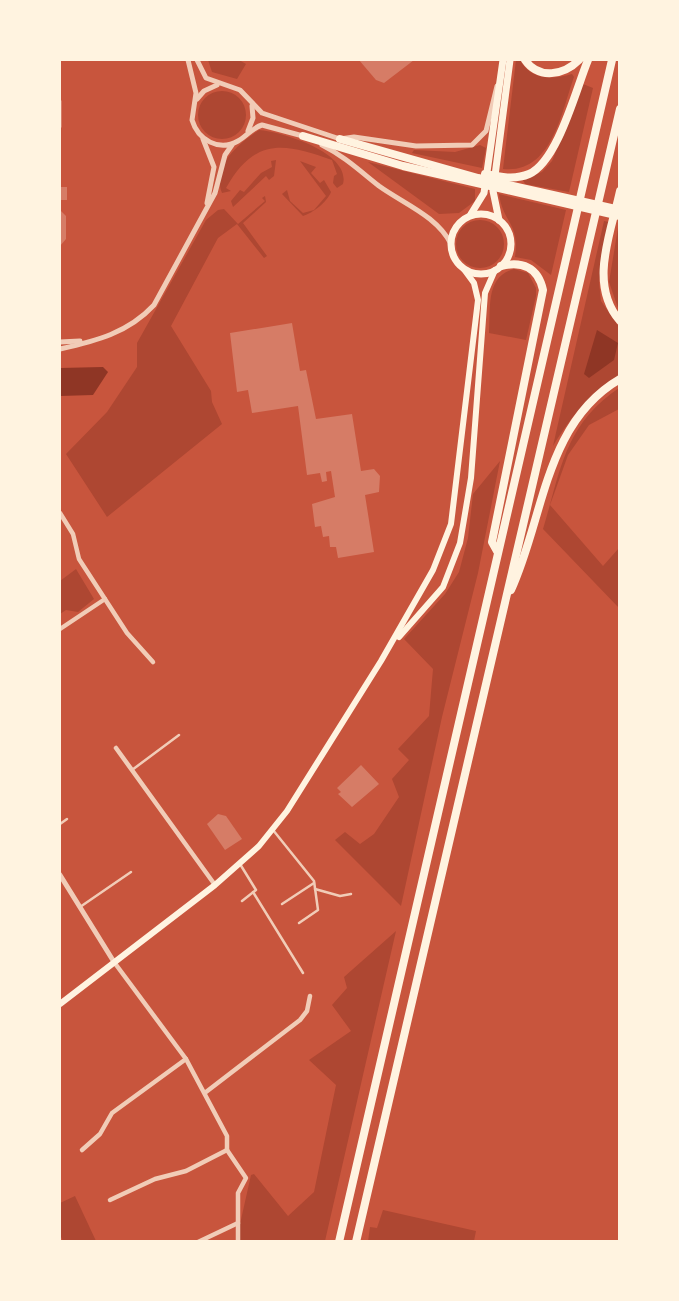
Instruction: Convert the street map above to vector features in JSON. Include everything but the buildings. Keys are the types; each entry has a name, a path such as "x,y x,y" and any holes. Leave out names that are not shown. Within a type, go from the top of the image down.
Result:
{"highway":[{"path":"525,60 534,69 550,74 566,71 579,60"},
{"path":"340,139 507,184 531,173 548,157 588,60"},
{"path":"340,1241 612,60"},
{"path":"356,1241 620,109"},
{"path":"303,136 403,166 507,184 620,216"},
{"path":"620,191 603,281 607,300 620,321"},
{"path":"547,197 620,210"},
{"path":"497,551 492,542 543,290 539,276 530,268 519,264 498,268"},
{"path":"503,606 524,563 563,438 589,403 620,380"}],"main road":[{"path":"60,1004 215,885 273,830 381,660 433,570 453,514 478,300 474,283 453,256 451,244 455,229 480,205 485,193 506,61"},
{"path":"381,660 443,587 460,543 471,478 484,299 488,281 508,254 510,242 507,230 499,220 493,191 506,61"},
{"path":"466,218 485,214 499,220"},
{"path":"463,268 479,273 498,268"}],"street":[{"path":"188,60 196,93 192,120 214,167 206,207"},
{"path":"197,60 206,78 240,90 262,113 340,139 354,137 416,146 472,145 486,131 506,61"},
{"path":"194,103 209,88 223,84"},
{"path":"246,134 253,118 251,103"},
{"path":"60,349 94,341 128,327 154,305 167,286 215,193 227,150 246,134 267,125 303,136 341,155 378,185 434,222 451,244"},
{"path":"201,136 217,145 234,143"},
{"path":"60,342 94,341"},
{"path":"60,513 73,534 77,556 131,638 153,662"},
{"path":"60,629 105,599"},
{"path":"116,748 215,885"},
{"path":"60,875 114,962 186,1059 206,1092 228,1138 227,1150 246,1178 238,1193 238,1241"},
{"path":"206,1092 300,1020 307,1011 310,996"},
{"path":"82,1150 100,1134 112,1113 186,1059"},
{"path":"110,1200 159,1178 186,1171 227,1150"},
{"path":"198,1241 238,1223"}],"lane":[{"path":"132,770 179,735"},
{"path":"60,824 67,819"},
{"path":"273,830 314,883 318,910 299,923"},
{"path":"240,864 256,890 242,901"},
{"path":"80,907 131,872"},
{"path":"282,904 314,883"},
{"path":"315,889 340,896 351,894"},
{"path":"253,892 303,973"}],"shaded area":[{"path":"208,60 239,60 246,64 237,79 212,72"},
{"path":"516,60 520,60 530,71 542,77 572,74 574,77 559,123 544,152 533,162 520,168 503,169"},
{"path":"583,84 593,88 569,192 525,184 523,180 542,172 552,161"},
{"path":"222,91 231,92 239,98 245,106 245,124 239,132 231,138 222,139 213,138 205,132 199,124 198,115 199,106 205,98 213,92"},
{"path":"259,130 298,140 326,154 337,163 343,173 343,184 337,188 333,183 337,174 332,160 299,150 271,148 247,160 226,188 231,191 222,193 220,173 224,164 236,148"},
{"path":"480,145 486,148 482,168 412,153 414,150 455,152"},
{"path":"276,160 274,176 269,180 266,176 233,207 231,201 240,190 244,192 261,173 272,167 271,161"},
{"path":"300,161 316,167 311,173 320,183 324,180 331,192 319,207 311,212 303,216 282,194 287,190 290,201 303,213 314,210 326,196"},
{"path":"368,162 475,189 475,201 459,213 439,214"},
{"path":"499,194 566,210 551,275 531,260 515,257 515,237"},
{"path":"265,196 266,202 243,223 267,256 264,258 237,224 218,238 171,326 211,391 212,402 222,424 107,517 66,454 107,412 137,367 137,343 206,220 218,210 224,209 238,224 265,201 262,198"},
{"path":"480,220 497,227 504,244 497,261 480,268 463,261 456,244 463,227"},
{"path":"604,221 609,222 599,282 601,301 619,327 619,375 582,406 553,446"},
{"path":"620,222 619,311 609,282"},
{"path":"514,269 528,273 536,288 526,340 489,333 494,286 505,273"},
{"path":"597,330 618,343 614,360 589,378 584,374"},
{"path":"103,367 108,372 93,395 60,396 60,368"},
{"path":"619,388 619,409 589,425 568,455 550,505 603,566 619,548 619,608 543,529 560,468 576,433 586,417"},
{"path":"500,461 478,573 442,717 401,906 335,840 345,832 360,844 374,834 399,797 392,779 409,760 398,749 429,716 433,669 404,639 445,594 459,572 468,538 473,494"},
{"path":"76,569 94,599 78,612 66,610 60,614 60,581"},
{"path":"396,931 325,1241 236,1242 251,1175 254,1174 288,1216 314,1192 336,1085 309,1060 351,1031 332,1005 347,988 344,977"},
{"path":"75,1196 96,1241 63,1241 60,1235 60,1203"},
{"path":"383,1210 476,1231 474,1241 368,1242 370,1227 377,1228"}]}
